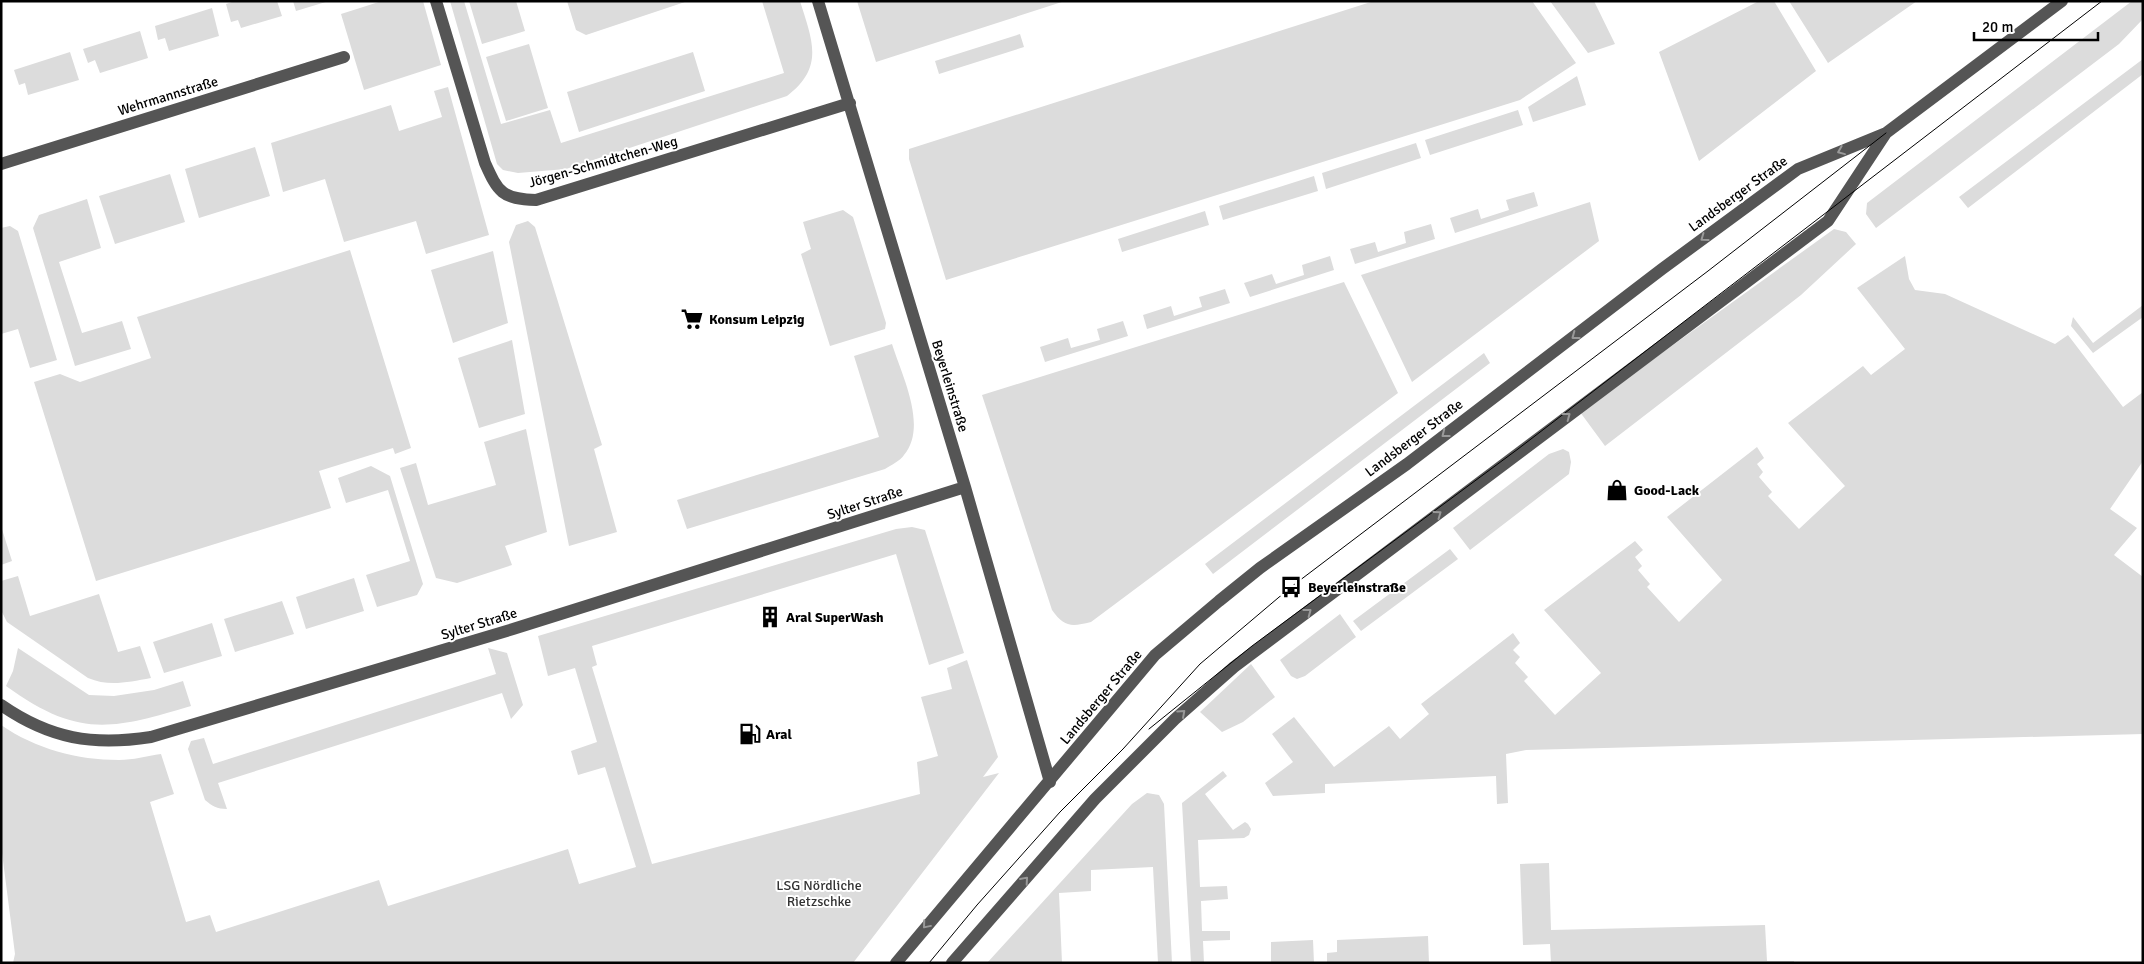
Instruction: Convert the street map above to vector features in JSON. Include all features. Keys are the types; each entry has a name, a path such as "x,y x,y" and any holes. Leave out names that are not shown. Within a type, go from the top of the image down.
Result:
{"street":[{"name":"Jörgen-Schmidtchen-Weg","path":"436,1 485,163 495,185 505,195 520,199 536,200 850,103"},
{"name":"Beyerleinstraße","path":"818,1 965,487 1050,782"},
{"path":"952,963 1095,799 1175,719 1234,667 1828,221 1886,133 2062,1"},
{"name":"Wehrmannstraße","path":"1,164 344,57"},
{"name":"Landsberger Straße","path":"896,963 1155,656 1260,568 1407,464 1662,269 1798,168 1886,133"},
{"name":"Sylter Straße","path":"1,705 45,729 80,739 119,742 151,737 513,629 965,487"}],"green space":[{"path":"235,1 277,1 282,16 241,28 238,20 231,22 226,4"},
{"path":"293,1 329,1 296,11"},
{"path":"382,1 423,1 441,65 364,90 341,14"},
{"path":"450,1 464,1 501,124 550,110 561,143 784,73 762,1 800,1 811,41 811,63 807,74 799,85 787,96 566,169 518,173 503,170 497,164"},
{"path":"469,1 516,1 525,31 482,44"},
{"path":"567,1 685,2 586,35 576,30"},
{"path":"857,1 1065,1 876,62"},
{"path":"1374,1 1532,1 1576,63 1520,100 946,280 909,159 909,149"},
{"path":"1550,1 1594,1 1615,44 1588,53"},
{"path":"1759,1 1774,1 1816,71 1699,161 1659,52"},
{"path":"1789,1 1917,1 1828,63"},
{"path":"2132,1 2143,1 2143,19 2119,44 1876,228 1866,214 1867,203"},
{"path":"212,8 219,36 169,51 165,38 158,40 155,26"},
{"path":"140,31 148,58 100,73 95,60 88,63 83,49"},
{"path":"1020,34 1024,47 939,74 935,61"},
{"path":"529,44 548,108 506,121 486,57"},
{"path":"70,52 79,80 28,95 25,83 19,85 14,70"},
{"path":"693,52 705,91 579,132 567,92"},
{"path":"2143,59 2143,74 1968,208 1959,197"},
{"path":"1577,76 1586,105 1533,122 1528,107"},
{"path":"448,87 489,235 426,254 416,221 344,242 325,179 283,192 271,143 391,105 399,131 442,117 434,91"},
{"path":"1518,110 1523,125 1430,155 1425,140"},
{"path":"1416,143 1421,158 1326,189 1322,173"},
{"path":"255,147 270,196 199,218 185,169"},
{"path":"170,174 185,222 115,244 99,196"},
{"path":"1314,176 1318,191 1223,220 1219,206"},
{"path":"1534,192 1538,206 1455,233 1450,218 1478,209 1481,219 1509,210 1506,200"},
{"path":"87,199 101,248 59,262 82,333 122,321 131,349 75,366 33,228 39,215"},
{"path":"1590,202 1599,241 1412,382 1361,275"},
{"path":"843,210 853,217 886,323 885,329 830,346 801,254 811,249 803,222"},
{"path":"1205,211 1209,225 1122,252 1118,239"},
{"path":"528,221 535,227 602,445 594,449 617,532 569,546 509,242 516,225"},
{"path":"1431,224 1435,239 1355,264 1350,249 1375,242 1378,252 1406,243 1404,232"},
{"path":"10,226 18,231 57,360 30,368 18,329 1,334 1,228"},
{"path":"1834,229 1846,232 1856,244 1801,295 1605,446 1580,412"},
{"path":"350,250 411,448 395,454 393,448 319,471 331,508 96,581 34,382 60,374 80,382 151,358 137,317"},
{"path":"493,251 508,323 453,343 431,270"},
{"path":"1330,256 1334,270 1250,297 1244,283 1272,274 1276,284 1304,275 1302,265"},
{"path":"1905,256 1909,279 1915,290 1945,294 2055,344 2068,335 2123,407 2143,392 2143,461 2110,509 2137,528 2114,555 2143,577 2143,734 1526,750 1506,754 1508,803 1497,804 1496,776 1325,784 1325,793 1273,796 1265,783 1293,762 1272,734 1294,717 1334,767 1389,726 1400,739 1429,714 1421,704 1513,633 1520,643 1513,650 1520,657 1515,663 1528,677 1524,681 1555,715 1601,673 1544,610 1635,541 1643,550 1635,557 1642,566 1638,570 1650,584 1647,587 1679,622 1722,580 1667,517 1757,447 1764,458 1757,464 1763,472 1759,477 1772,492 1768,496 1799,529 1845,486 1788,423 1863,366 1871,375 1905,349 1857,288"},
{"path":"1344,282 1398,393 1091,622 1073,625 1060,620 1052,610 982,395"},
{"path":"1225,289 1230,303 1147,329 1143,315 1171,306 1174,316 1202,307 1199,297"},
{"path":"2143,305 2143,317 2093,353 2071,326 2073,317 2093,343"},
{"path":"1123,321 1128,336 1045,362 1040,347 1068,338 1071,348 1100,340 1097,329"},
{"path":"512,340 525,414 479,428 458,358"},
{"path":"892,344 911,401 914,430 911,443 900,459 885,469 687,529 677,500 879,437 854,356"},
{"path":"1484,353 1490,363 1213,574 1205,564"},
{"path":"526,429 547,532 505,546 512,565 457,583 436,578 400,468 416,463 428,505 496,485 484,442"},
{"path":"1563,449 1569,452 1571,462 1569,474 1470,550 1453,528 1549,454"},
{"path":"371,466 390,476 423,584 417,595 377,607 366,575 410,561 388,490 346,503 338,478"},
{"path":"1,526 12,561 1,565"},
{"name":"LSG Nördliche Rietzschke","path":"912,527 925,530 964,653 929,665 896,554 592,646 597,665 592,667 652,864 920,794 917,762 938,756 921,697 952,689 947,668 967,660 998,757 983,777 999,773 853,963 13,963 15,954 1,845 1,725 28,741 43,747 57,752 88,758 119,760 161,754 174,794 150,802 186,922 210,915 216,932 379,880 388,906 568,849 579,884 636,867 605,767 578,775 571,751 597,742 575,668 548,676 538,636 896,529"},
{"path":"1450,549 1458,559 1361,631 1353,621"},
{"path":"18,576 30,616 99,594 118,652 140,646 151,678 111,683 88,678 7,622 1,610 1,581"},
{"path":"354,578 364,611 306,629 296,597"},
{"path":"282,601 294,634 235,652 224,619"},
{"path":"1340,614 1356,637 1305,676 1297,679 1291,676 1280,660"},
{"path":"212,623 222,656 164,673 153,642"},
{"path":"18,648 89,695 114,696 154,690 183,681 191,706 116,724 75,722 31,703 6,686 13,671"},
{"path":"488,648 507,653 523,705 511,719 502,693 218,783 227,809 215,807 205,800 188,749 191,741 204,738 213,764 496,674"},
{"path":"1251,664 1275,697 1243,722 1222,732 1200,712"},
{"path":"1223,771 1227,776 1205,794 1233,830 1245,822 1251,829 1249,835 1244,838 1198,840 1200,887 1227,886 1228,899 1201,901 1202,931 1230,931 1230,940 1203,941 1204,963 1191,963 1182,803"},
{"path":"1147,793 1159,795 1164,804 1172,963 1158,963 1153,867 1091,870 1091,891 1059,893 1062,963 987,963 1132,804"},
{"path":"1549,863 1551,930 1765,925 1767,961 1794,961 1794,963 1551,963 1550,944 1523,945 1520,864"},
{"path":"1428,936 1429,963 1327,963 1327,953 1337,952 1337,940"},
{"path":"1313,940 1314,963 1271,963 1271,942"}],"tram line":[{"path":"1149,729 1252,646 1518,449 2102,1"},
{"path":"929,963 977,905 1060,812 1123,749 1200,664 1291,587 1708,271 1886,133"}],"place":[{"name":"Konsum Leipzig","path":"692,319"},
{"name":"Good-Lack","path":"1617,490"},
{"name":"Beyerleinstraße","path":"1291,587"},
{"name":"Aral SuperWash","path":"770,617"},
{"name":"Aral","path":"750,734"}]}
